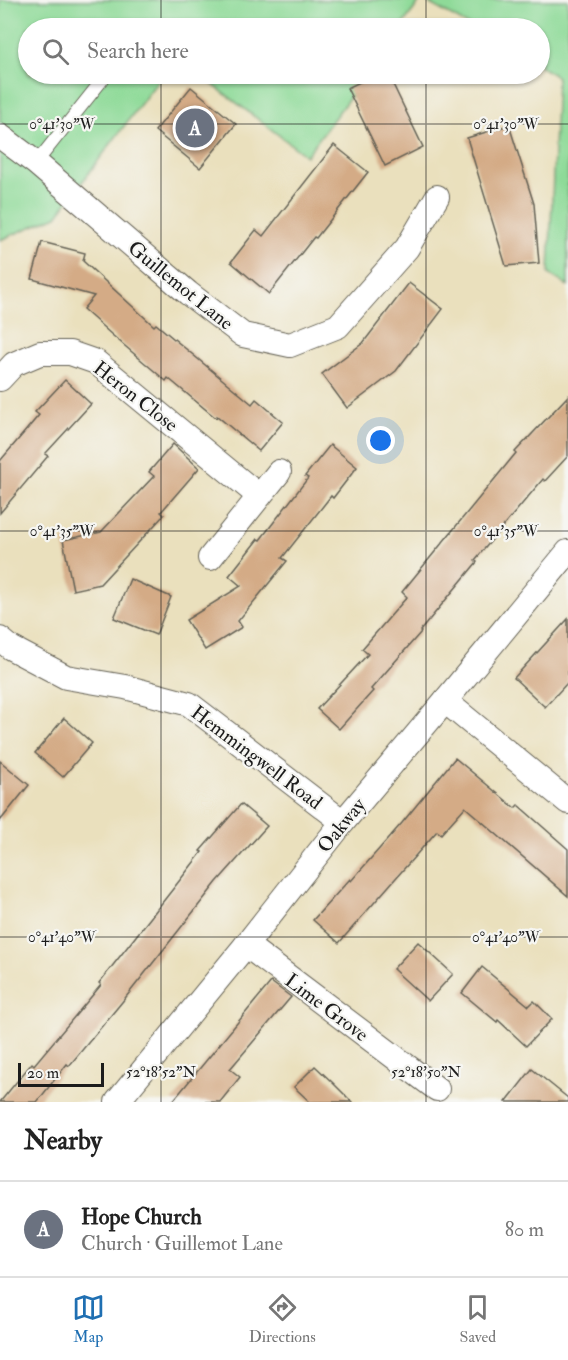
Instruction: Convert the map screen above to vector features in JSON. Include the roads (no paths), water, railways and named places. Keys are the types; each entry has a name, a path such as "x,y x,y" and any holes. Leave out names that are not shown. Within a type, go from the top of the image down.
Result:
{"street":[{"name":"Guillemot Lane","path":"0,136 36,163 188,293 243,334 290,345 338,326 407,248 437,197"},
{"name":"Heron Close","path":"0,379 14,364 40,353 70,353 96,362 259,496"},
{"path":"210,558 279,471"},
{"name":"Oakway","path":"117,1102 343,822 568,552"},
{"name":"Hemmingwell Road","path":"4,650 66,677 125,687 189,704 343,822"},
{"path":"445,701 568,802"},
{"name":"Lime Grove","path":"246,945 437,1089"}],"lane":[{"path":"36,163 99,84"}],"place":[{"name":"Hope Church","path":"195,128"}]}
